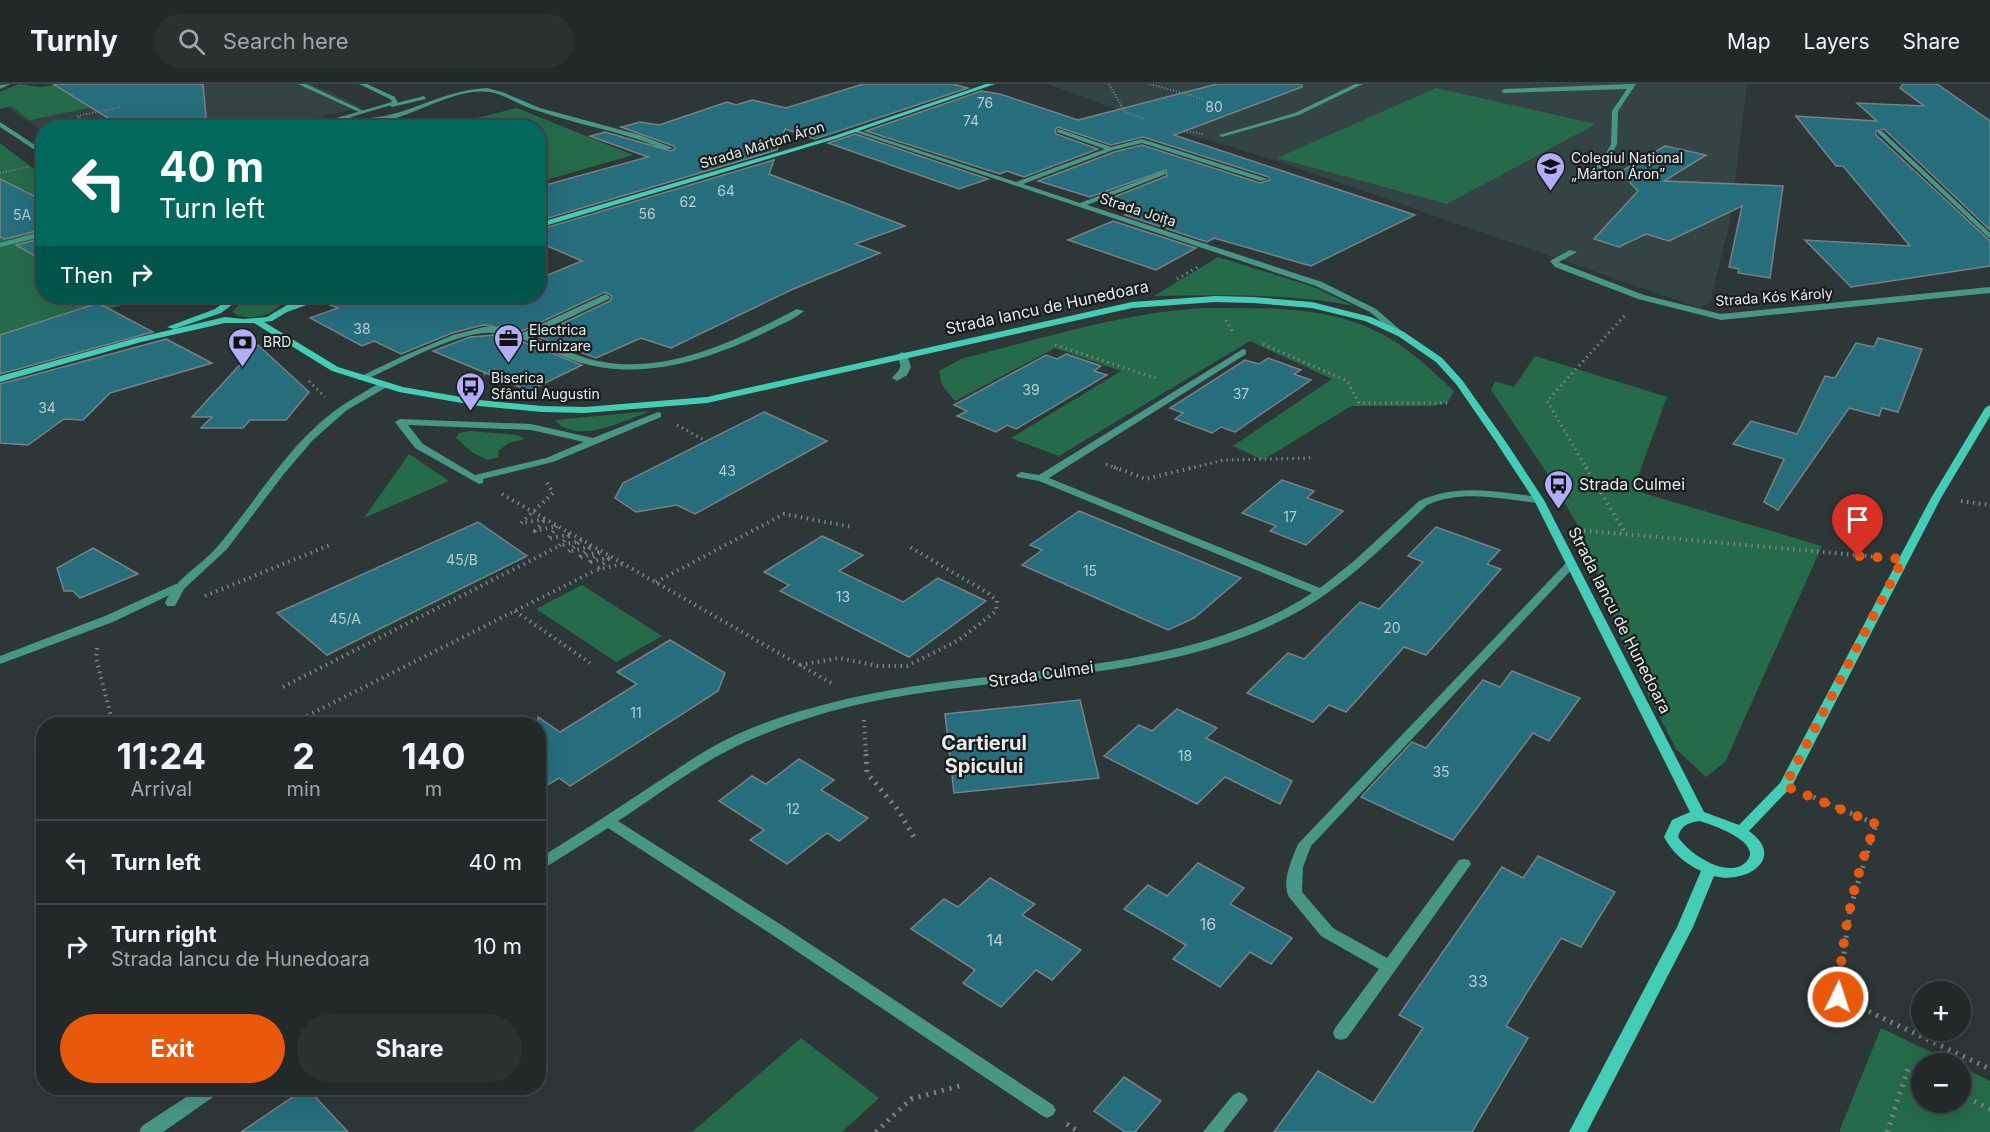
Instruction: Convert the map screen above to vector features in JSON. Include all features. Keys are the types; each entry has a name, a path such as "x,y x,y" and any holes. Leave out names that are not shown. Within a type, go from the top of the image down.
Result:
{"street":[{"path":"0,87 7,84"},
{"path":"98,86 110,84"},
{"path":"301,84 363,112"},
{"path":"362,84 393,98 395,101 392,105"},
{"path":"335,120 484,84"},
{"name":"Strada Márton Áron","path":"546,224 855,131 992,84"},
{"path":"1222,135 1240,132 1317,106 1329,96 1360,84"},
{"path":"1504,91 1632,85"},
{"path":"1573,179 1596,171 1607,158 1614,144 1615,111 1632,85"},
{"path":"371,120 412,110 446,96 486,90 533,107 670,148"},
{"path":"342,118 350,120"},
{"path":"0,124 36,149"},
{"name":"Strada Joița","path":"855,131 1319,284 1354,298 1380,313 1401,334"},
{"path":"1059,131 1111,149"},
{"path":"1880,132 1990,237"},
{"path":"1016,184 1111,149 1142,141 1264,179"},
{"path":"1081,205 1164,173"},
{"path":"0,244 36,235"},
{"name":"Strada Kós Károly","path":"1573,252 1554,261 1558,265 1641,297 1721,317 1990,290"},
{"path":"521,337 606,297"},
{"name":"Strada Iancu de Hunedoara","path":"256,321 317,360 362,378 423,395 521,407 624,409 707,400 1132,305 1215,299 1312,305 1359,316 1401,334 1439,360 1474,403 1539,500 1699,816"},
{"path":"139,340 218,311 225,303"},
{"path":"283,312 292,303"},
{"path":"0,379 139,340 225,320 256,321 306,303"},
{"path":"218,311 218,315 225,320"},
{"path":"362,378 472,333 493,330 521,337 589,362 651,365 710,354 800,311"},
{"path":"283,312 286,339"},
{"path":"1041,477 1243,352"},
{"path":"897,378 904,373 906,367 902,355"},
{"path":"0,660 109,619 176,588 223,548 284,468 315,433 344,409 384,385"},
{"path":"1741,831 1785,786 1903,559 1990,408"},
{"path":"593,441 531,427 400,422 419,446 478,481 549,460 658,415"},
{"path":"1021,475 1041,477 1101,504 1320,592"},
{"name":"Strada Culmei","path":"546,862 719,750 749,734 783,722 890,696 1183,652 1240,634 1277,618 1320,592 1358,565 1423,503 1433,498 1459,494 1539,500"},
{"path":"1389,967 1327,932 1294,893 1296,867 1305,844 1572,564"},
{"path":"171,603 176,588"},
{"path":"1699,816 1722,821 1741,831 1755,848 1756,857 1752,864 1735,872 1709,869 1679,851 1671,837 1675,824 1681,819 1699,816"},
{"path":"607,821 1047,1110"},
{"path":"1341,1033 1464,864"},
{"path":"1578,1132 1685,927 1709,869"},
{"path":"148,1132 203,1095"},
{"path":"1212,1132 1239,1100"}],"path":[{"path":"1109,84 1125,112 1148,120"},
{"path":"1150,84 1203,99"},
{"path":"83,120 77,116 122,107"},
{"path":"1178,129 1222,135"},
{"path":"0,173 30,166"},
{"path":"1626,534 1547,401 1641,297"},
{"path":"1232,330 1242,335"},
{"path":"1015,332 1186,388"},
{"path":"1253,340 1347,381 1359,403 1474,403"},
{"path":"481,376 497,368"},
{"path":"658,415 706,441"},
{"path":"1078,454 1146,479 1223,460 1311,458"},
{"path":"543,478 553,493 521,523 546,519"},
{"path":"478,481 800,665 839,658 878,666 907,666 959,640 996,611 997,601 988,593 908,546"},
{"path":"655,582 784,514 852,527"},
{"path":"546,519 535,531 557,526"},
{"path":"557,526 549,539 571,534"},
{"path":"1553,529 1903,559"},
{"path":"559,546 571,534"},
{"path":"582,540 568,552 592,546"},
{"path":"283,687 559,546 582,540"},
{"path":"176,588 206,596 332,543"},
{"path":"592,546 578,558 601,551"},
{"path":"601,551 588,563 611,557"},
{"path":"597,570 611,557"},
{"path":"305,717 597,570 623,564"},
{"path":"515,611 590,663"},
{"path":"104,640 98,646 96,658 111,717"},
{"path":"865,738 867,773 898,810 914,837"},
{"path":"1785,786 1876,824 1861,860 1842,942 1838,997 1990,1069"},
{"path":"1887,1132 1908,1069 1911,1070"},
{"path":"876,1132 911,1099 995,1076"},
{"path":"1971,1099 1990,1108"}],"shaded area":[{"path":"126,84 312,84 361,107 309,120 36,120 36,127 8,107"},
{"name":"Colegiul Național „Márton Áron”","path":"1048,84 1747,84 1730,221 1710,302 1700,308 1277,161 1168,128"}],"green space":[{"path":"19,84 41,87 54,85 63,90 87,86 160,84 172,91 30,120 11,106 0,109 0,92"},
{"path":"1436,88 1596,124 1447,204 1277,158"},
{"path":"517,108 633,155 546,180 546,120 468,120"},
{"path":"0,143 36,171 36,303 98,303 0,335"},
{"path":"1218,257 1311,286 1354,306 1279,297 1154,296"},
{"path":"98,303 128,303 109,309"},
{"path":"241,303 278,303 280,305 270,313 257,317 243,317 232,312"},
{"path":"1202,308 1292,310 1358,323 1399,344 1454,391 1448,402 1434,406 1351,406 1263,460 1233,446 1332,379 1250,341 1059,456 1011,438 1121,371 1055,348 955,401 942,385 939,371 961,359 1111,321"},
{"path":"1535,356 1667,397 1633,490 1822,546 1725,762 1706,777 1676,749 1626,651 1583,535 1553,482 1491,390 1495,381 1514,387"},
{"path":"651,411 615,425 588,431 576,431 564,427 555,420"},
{"path":"469,431 518,435 525,439 509,443 498,451 499,457 488,460 473,453 456,438 459,433"},
{"path":"409,454 449,481 364,518"},
{"path":"582,585 662,636 616,662 536,609"},
{"path":"1881,1028 1933,1053 1911,1053 1911,1113 1971,1113 1971,1072 1990,1081 1990,1132 1839,1132"},
{"path":"801,1038 879,1098 842,1132 692,1132"}],"building":[{"path":"53,84 203,84 206,120 111,120"},
{"path":"863,84 953,84 968,88 815,139 785,129 777,150 546,219 546,185 648,157 590,136 605,132 671,151 675,149 674,146 621,127 640,122 659,125 727,102 736,105 752,100 786,108"},
{"path":"1217,84 1302,84 1302,87 1174,135 1415,215 1311,266 1214,238 1207,242 1125,215 1136,211 1104,201 1167,176 1166,170 1090,197 1038,181 1114,152 1142,145 1260,183 1270,180 1269,177 1143,137 1111,145 1058,127 1055,130 1056,134 1098,149 1024,177 1007,171 1000,174 866,131 981,91 1000,94 1078,120"},
{"path":"1903,84 1937,84 1990,121 1990,230 1884,129 1876,131 1876,135 1990,241 1990,266 1851,287 1805,240 1910,246 1843,166 1836,166 1796,116 1877,121 1857,103 1924,106 1900,88"},
{"path":"855,134 988,179 959,189 828,143"},
{"path":"1665,146 1706,155 1664,181 1783,186 1770,278 1738,273 1739,269 1729,267 1742,206 1669,241 1646,234 1619,247 1594,239 1638,191 1620,172"},
{"path":"774,160 769,174 905,226 855,244 880,253 791,290 671,348 641,338 596,358 536,336 610,301 612,296 605,292 522,331 483,325 452,333 401,354 374,341 362,346 310,318 338,308 325,303 546,303 546,276 582,261 546,245 546,228"},
{"path":"0,179 36,197 36,231 5,239 0,237"},
{"path":"1113,221 1196,248 1156,270 1068,240"},
{"path":"36,240 36,256 16,245"},
{"path":"98,303 153,332 0,374 0,335"},
{"path":"495,335 518,340 582,365 529,391 433,351 470,337"},
{"path":"1878,338 1922,349 1898,412 1882,408 1879,416 1849,408 1778,510 1764,502 1784,459 1733,444 1751,421 1797,434 1825,376 1835,378 1856,343 1874,347"},
{"path":"166,339 212,363 110,393 83,420 64,419 28,445 0,443 0,384"},
{"path":"258,345 309,392 286,420 250,420 243,428 201,428 212,417 192,417"},
{"path":"1066,354 1101,366 1094,371 1107,375 1016,429 1007,425 996,432 957,416 967,411 954,405 1046,355 1057,359"},
{"path":"1268,358 1301,370 1294,374 1311,380 1235,432 1221,427 1212,433 1175,419 1183,413 1170,408 1245,360 1259,364"},
{"path":"764,412 827,441 695,514 677,505 636,512 615,498 623,483"},
{"path":"1282,480 1314,491 1307,498 1343,511 1306,545 1270,531 1276,526 1242,513"},
{"path":"1079,511 1241,578 1194,618 1168,630 1022,565 1042,550 1030,545"},
{"path":"478,522 527,556 327,655 277,613"},
{"path":"1436,527 1500,550 1487,564 1501,569 1426,655 1404,647 1346,712 1329,705 1313,722 1247,693 1288,653 1304,659 1360,602 1379,609 1423,562 1408,556"},
{"path":"822,536 863,555 839,571 903,602 938,578 986,601 909,657 780,591 789,585 764,572"},
{"path":"93,548 138,574 80,598 73,591 64,591 57,568"},
{"path":"670,640 725,673 718,691 570,786 559,778 546,786 546,722 560,732 637,684 617,672"},
{"path":"1512,671 1580,698 1549,741 1533,733 1453,840 1361,797 1412,742 1426,748 1483,680 1500,687"},
{"path":"1080,700 1099,778 954,793 945,714"},
{"path":"1177,709 1217,728 1206,738 1292,781 1280,804 1225,777 1197,804 1104,756 1139,725 1152,731"},
{"path":"799,759 834,780 821,790 868,818 839,841 827,833 787,864 750,840 764,830 719,801 752,776 766,784"},
{"path":"1538,856 1615,892 1581,947 1561,938 1506,1026 1528,1038 1472,1132 1274,1132 1318,1071 1373,1103 1423,1028 1399,1015 1502,867 1523,878"},
{"path":"1198,863 1244,888 1230,904 1292,938 1271,964 1250,952 1220,987 1173,959 1186,945 1124,909 1148,885 1167,896"},
{"path":"990,878 1035,904 1022,915 1081,950 1052,980 1036,970 1001,1007 963,983 975,970 911,929 944,899 958,907"},
{"path":"1124,1077 1161,1101 1135,1132 1125,1132 1094,1111"},
{"path":"296,1095 314,1095 348,1132 241,1132"}],"place":[{"name":"Colegiul Național „Márton Áron”","path":"1550,192"},
{"name":"Electrica Furnizare","path":"508,364"},
{"name":"BRD","path":"242,368"},
{"name":"Biserica Sfântul Augustin","path":"470,412"},
{"name":"Strada Culmei","path":"1558,510"}],"district":[{"name":"Cartierul Spicului","path":"984,754"}],"route":[{"path":"1838,997 1842,942 1861,860 1876,824 1785,786 1903,559 1858,556"}]}
